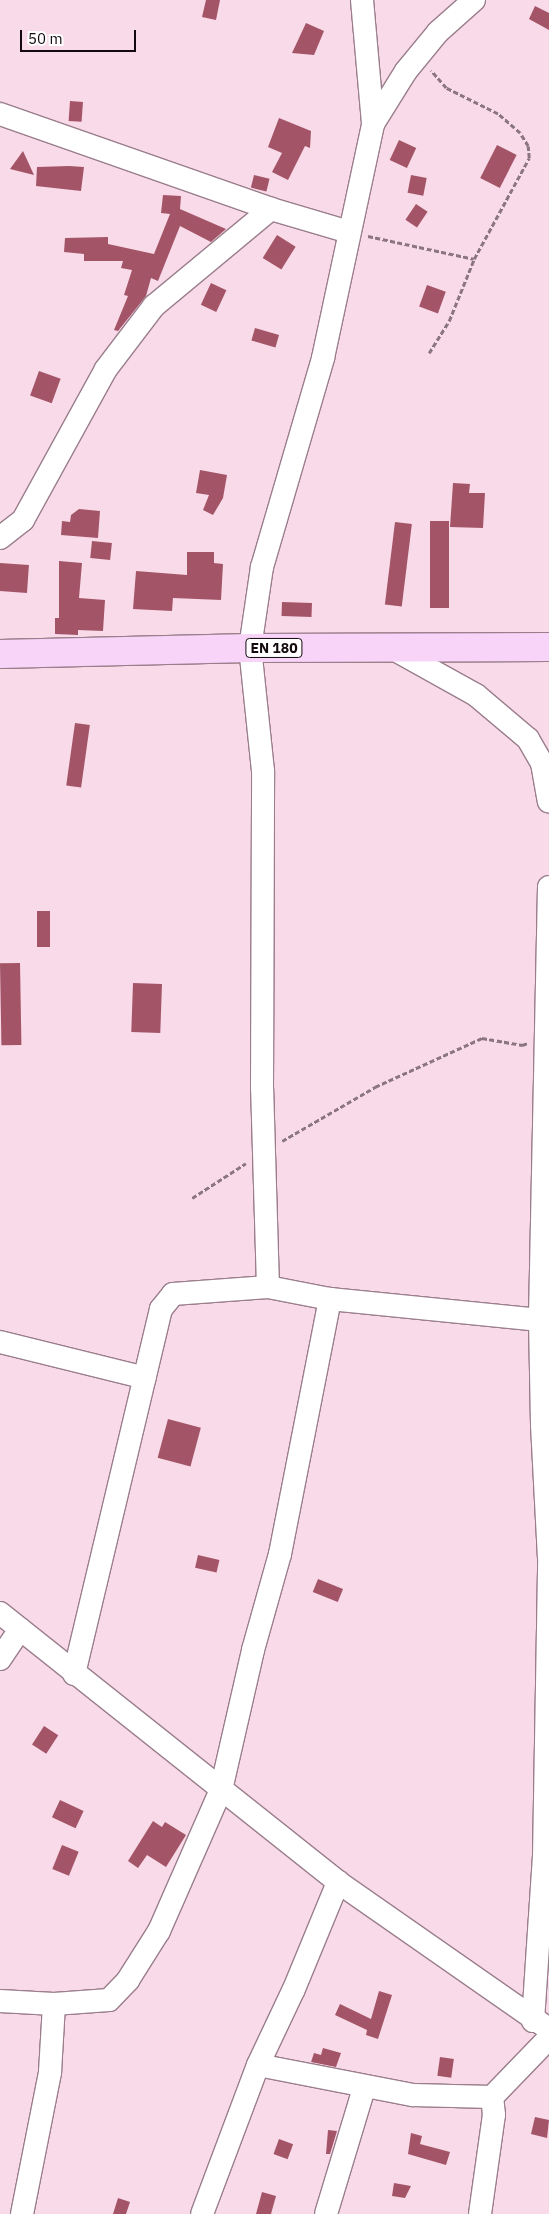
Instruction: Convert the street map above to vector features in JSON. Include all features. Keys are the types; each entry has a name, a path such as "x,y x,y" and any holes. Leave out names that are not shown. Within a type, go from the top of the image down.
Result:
{"main road":[{"name":"EN 180","path":"0,654 250,648 395,650 549,647"}],"street":[{"path":"362,0 373,124"},
{"path":"268,1286 263,1152 263,771 250,648 262,567 323,358 373,124 395,84 418,57 474,0"},
{"path":"0,114 271,210 349,232"},
{"path":"0,538 23,520 106,369 154,306 271,210"},
{"path":"395,650 476,695 528,739 542,763 549,801"},
{"path":"541,2025 549,1559 542,1425 540,1320 549,887"},
{"path":"74,1674 161,1309 173,1294 268,1286 330,1299 540,1320"},
{"path":"0,2001 54,2004 108,2000 128,1980 159,1930 221,1790 253,1650 280,1554 330,1299"},
{"path":"0,1342 145,1378"},
{"path":"0,1613 74,1674 338,1882 541,2025"},
{"path":"0,1659 20,1629"},
{"path":"202,2214 258,2065 294,1989 338,1882"},
{"path":"22,2214 50,2072 54,2004"},
{"path":"258,2065 364,2088 413,2095 492,2097 549,2038"},
{"path":"326,2214 364,2088"},
{"path":"480,2214 494,2115 492,2097"}],"path":[{"path":"418,57 446,88 498,114 528,146 529,158 474,259 449,321 429,354"},
{"path":"349,232 474,259"},
{"path":"192,1198 263,1152 375,1087 482,1038 522,1045 546,1037"}],"building":[{"path":"206,0 220,0 216,20 202,17"},
{"path":"535,6 549,13 549,30 529,19"},
{"path":"306,23 324,31 314,55 292,53"},
{"path":"70,101 83,102 82,122 69,121"},
{"path":"279,118 311,131 310,148 305,146 288,180 272,172 282,153 268,147"},
{"path":"399,140 416,148 407,168 390,160"},
{"path":"497,145 517,155 500,188 480,178"},
{"path":"23,151 34,175 10,169"},
{"path":"37,167 84,167 81,191 36,186"},
{"path":"254,175 270,179 266,191 251,188"},
{"path":"411,175 427,178 423,196 408,193"},
{"path":"163,195 181,196 180,209 226,229 211,242 180,226 158,281 151,278 146,296 118,331 114,330 128,296 124,295 132,270 121,268 123,261 84,261 84,254 64,252 65,238 108,237 108,244 154,254 170,214 161,213"},
{"path":"416,204 428,212 417,228 405,220"},
{"path":"277,235 296,247 281,270 263,258"},
{"path":"211,283 226,290 216,312 201,305"},
{"path":"427,285 446,292 438,313 419,307"},
{"path":"255,328 279,335 275,347 251,340"},
{"path":"39,371 61,379 52,403 30,395"},
{"path":"200,470 227,475 223,498 213,515 203,510 209,495 196,493"},
{"path":"453,483 470,484 469,493 485,493 483,528 450,527"},
{"path":"79,509 100,511 98,538 61,535 62,521 70,522 71,515"},
{"path":"430,521 449,521 449,608 430,608"},
{"path":"395,522 412,524 402,606 385,604"},
{"path":"92,541 112,543 110,560 90,558"},
{"path":"187,552 214,552 214,563 223,564 221,600 173,598 172,611 133,609 136,571 187,575"},
{"path":"59,561 82,563 79,598 105,600 103,631 78,630 78,635 55,634 55,618 59,618"},
{"path":"0,563 29,565 27,593 0,591"},
{"path":"282,602 312,603 311,617 282,616"},
{"path":"75,723 90,725 81,787 66,785"},
{"path":"37,911 50,911 50,947 37,947"},
{"path":"0,963 20,963 21,1045 1,1045"},
{"path":"133,983 162,984 160,1033 131,1032"},
{"path":"168,1419 201,1428 190,1466 158,1458"},
{"path":"198,1555 219,1560 217,1573 195,1568"},
{"path":"318,1579 343,1589 338,1602 313,1592"},
{"path":"44,1726 58,1735 46,1754 32,1744"},
{"path":"60,1800 84,1811 76,1828 52,1817"},
{"path":"153,1821 162,1827 165,1822 186,1835 166,1867 147,1855 138,1868 128,1861"},
{"path":"62,1845 79,1852 69,1876 52,1869"},
{"path":"379,1991 392,1995 378,2039 366,2035 367,2030 335,2015 340,2004 371,2019"},
{"path":"323,2048 341,2053 336,2067 311,2062 314,2053 321,2055"},
{"path":"440,2057 454,2059 451,2078 437,2076"},
{"path":"535,2117 549,2120 547,2138 531,2134"},
{"path":"328,2130 337,2131 330,2154 326,2154"},
{"path":"411,2133 422,2136 420,2144 450,2152 446,2165 408,2154"},
{"path":"279,2139 293,2144 288,2159 274,2154"},
{"path":"394,2183 411,2186 405,2198 392,2196"},
{"path":"262,2192 276,2196 271,2214 256,2214"},
{"path":"118,2198 130,2202 126,2214 113,2214"}]}
